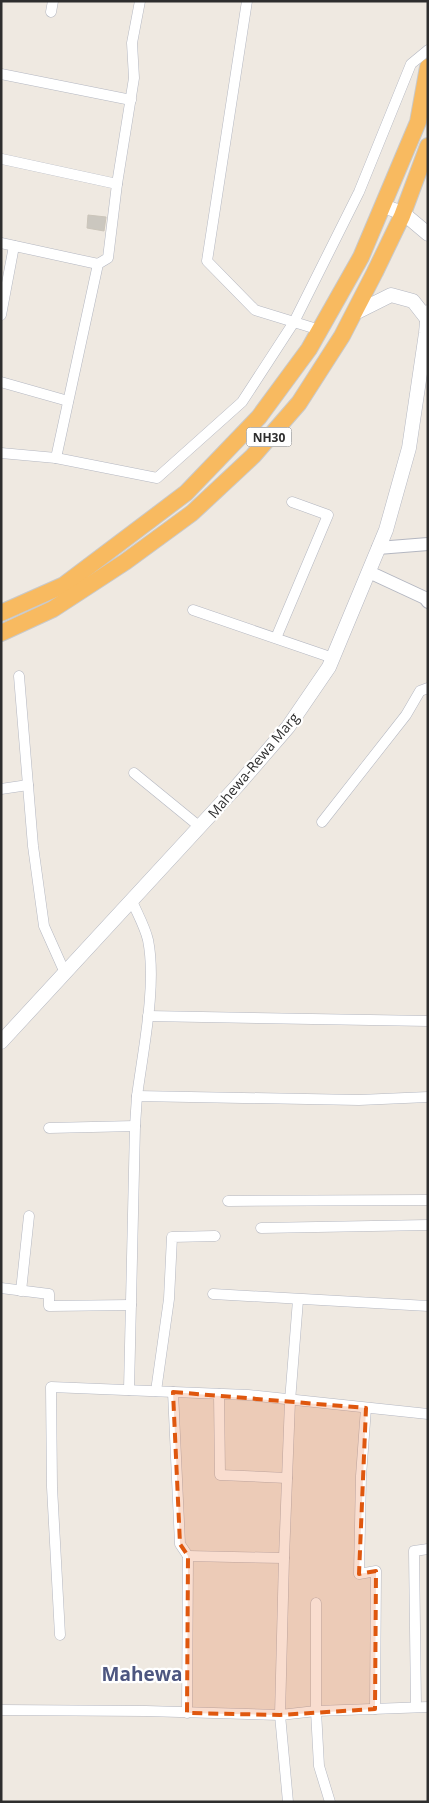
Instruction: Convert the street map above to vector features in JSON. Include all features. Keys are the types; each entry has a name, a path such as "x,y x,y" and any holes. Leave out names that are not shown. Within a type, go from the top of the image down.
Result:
{"highway":[{"name":"NH30","path":"1,613 64,585 186,493 259,417 309,349 361,257 418,122 428,67"},
{"name":"NH30","path":"1,633 53,608 125,562 192,513 253,456 299,403 342,336 403,213 428,146"}],"main road":[{"path":"383,206 403,213 428,234"},
{"path":"353,314 391,295 413,301 427,319"},
{"name":"Mahewa-Rewa Marg","path":"1,1042 238,786 288,727 329,667 386,530 409,448 428,312"}],"street":[{"path":"51,12 53,1"},
{"path":"1,243 98,264 108,258 117,184 134,78 132,43 140,1"},
{"path":"247,1 207,261 255,310 320,330"},
{"path":"1,453 56,458 157,478 242,402 294,322 359,192 411,64 428,50"},
{"path":"1,74 131,100"},
{"path":"2,159 117,184"},
{"path":"1,315 14,246"},
{"path":"56,458 98,264"},
{"path":"1,382 68,401"},
{"path":"276,638 328,515 292,502"},
{"path":"378,548 428,544"},
{"path":"368,572 425,598 428,602"},
{"path":"193,610 333,658"},
{"path":"19,676 33,846 44,926 65,973"},
{"path":"322,822 406,715 420,691 428,688"},
{"path":"134,773 200,827"},
{"path":"1,789 28,785"},
{"path":"129,1390 135,1126 137,1096 148,1016 150,972 148,939 132,901"},
{"path":"148,1016 428,1022"},
{"path":"137,1096 359,1100 428,1097"},
{"path":"49,1128 135,1126"},
{"path":"228,1200 428,1200"},
{"path":"21,1291 29,1216"},
{"path":"261,1228 428,1225"},
{"path":"156,1391 170,1298 172,1237 214,1236"},
{"path":"1,1288 49,1294 50,1306 131,1305"},
{"path":"213,1294 428,1306"},
{"path":"288,1802 280,1715 290,1401 298,1300"},
{"path":"60,1635 52,1487 51,1387 248,1395 290,1401 428,1414"},
{"path":"173,1392 180,1544 188,1556 187,1713"},
{"path":"220,1394 220,1475 287,1478"},
{"path":"366,1408 361,1476 359,1574 376,1571 375,1709"},
{"path":"416,1707 414,1551 428,1549"},
{"path":"188,1556 284,1558"},
{"path":"316,1603 316,1711 319,1766 330,1802"},
{"path":"1,1710 280,1715 316,1711 428,1707"}],"highlighted area":[{"path":"173,1392 366,1408 359,1574 376,1571 375,1709 280,1715 187,1713 188,1556 180,1544"}],"building":[{"path":"88,215 106,217 104,231 87,228"}],"district":[{"name":"Mahewa","path":"142,1674"}]}
